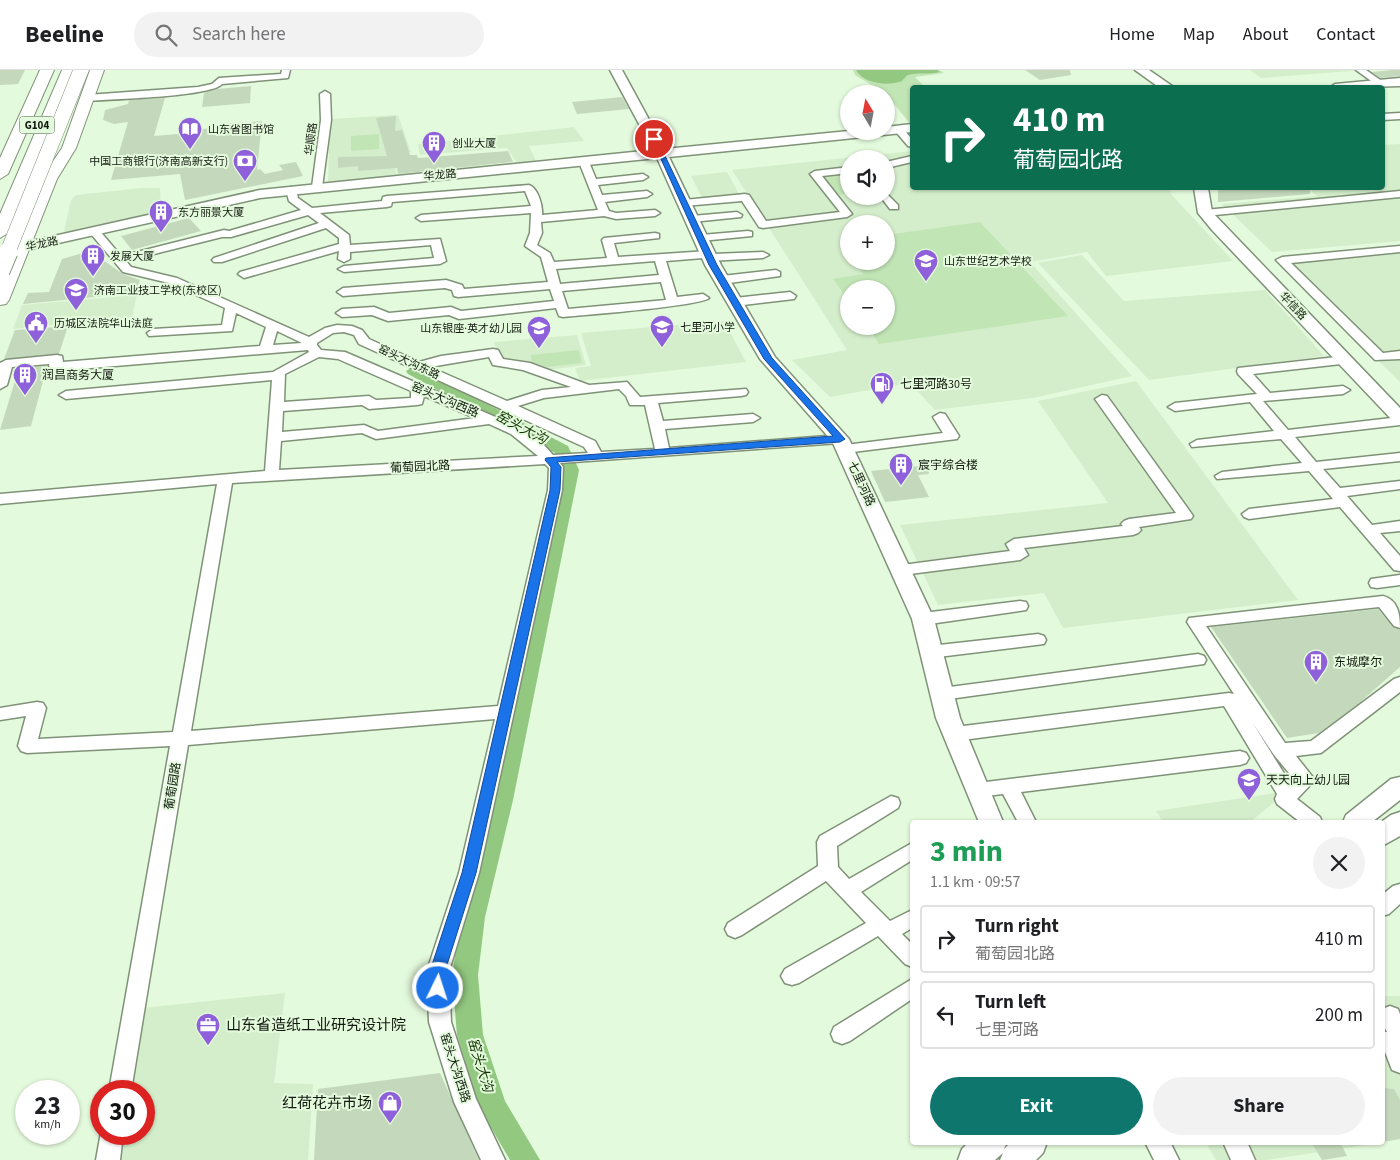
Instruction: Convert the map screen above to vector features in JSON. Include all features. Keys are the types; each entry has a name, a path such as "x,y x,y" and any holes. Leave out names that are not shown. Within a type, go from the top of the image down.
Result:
{"highway":[{"path":"6,176 4,156 47,70"},
{"path":"6,176 16,160 57,70"},
{"name":"G104","path":"0,202 6,176 63,70"},
{"path":"0,234 69,70"},
{"path":"0,271 81,70"},
{"name":"G104","path":"0,300 49,179 48,166 88,70"},
{"path":"49,179 55,158 93,70"},
{"path":"49,179 69,148 97,70"}],"main road":[{"name":"七里河路","path":"616,70 662,154 706,250 768,359 842,444 902,570 908,589 923,619 930,652 955,734 990,820"},
{"path":"1141,70 1164,85"},
{"path":"1370,85 1400,82"},
{"name":"华龙路","path":"0,253 250,195 896,130"},
{"path":"1201,190 1205,213"},
{"name":"华信路","path":"1205,213 1400,419"},
{"path":"1358,820 1400,786"},
{"path":"1385,834 1400,822"},
{"path":"973,1160 989,1145"},
{"path":"1015,1160 1029,1145"}],"street":[{"path":"87,98 198,90 215,86 219,81 285,76 286,70"},
{"path":"1360,70 1381,84"},
{"name":"华顺路","path":"317,187 326,120 325,94"},
{"path":"1385,117 1400,116"},
{"path":"896,130 910,142"},
{"path":"895,163 910,159"},
{"path":"584,162 604,213"},
{"path":"688,211 745,197 763,225 847,214 815,174 840,171"},
{"path":"592,182 643,177"},
{"path":"117,260 224,233 227,235 309,211 387,204 387,199 529,188 536,214 536,233 531,246 546,255 563,313 703,298"},
{"path":"272,476 279,372 313,347 319,334 341,328 342,313 345,237 294,199 290,190"},
{"path":"599,199 647,194"},
{"path":"1205,213 1400,194"},
{"path":"688,211 737,215"},
{"path":"421,218 604,213 616,216 655,213"},
{"path":"218,260 327,224"},
{"name":"窑头大沟西路","path":"95,232 117,260 128,270 172,280 273,325 313,347 340,355 516,431 539,448 556,467 555,490 469,873 438,971 440,1022 465,1102 493,1160"},
{"path":"706,250 748,234"},
{"path":"613,260 608,240 655,236"},
{"path":"244,274 344,248 436,241 440,261 344,268"},
{"path":"1400,249 1282,260 1380,357 1400,355"},
{"path":"549,266 706,250 763,255"},
{"path":"659,256 672,301"},
{"path":"722,280 776,274"},
{"path":"343,292 446,284 458,288 458,293 666,278"},
{"path":"735,302 790,296"},
{"path":"342,313 374,311 388,317 451,311 459,315 561,304"},
{"path":"153,334 228,328 232,306"},
{"path":"265,349 273,325"},
{"name":"窑头大沟东路","path":"341,328 355,331 363,337 363,341 590,444 597,457"},
{"path":"340,355 355,350 363,341"},
{"path":"0,385 6,364 57,359 54,367 265,349 313,347"},
{"path":"418,366 441,360 493,353 498,362 525,366 588,389"},
{"path":"1267,397 1243,370 1345,360"},
{"path":"66,395 279,375"},
{"path":"505,406 542,394 622,385 632,394 635,402 741,392"},
{"path":"277,407 369,400 368,405 417,401 418,388"},
{"path":"1175,407 1343,390"},
{"path":"1253,398 1399,564"},
{"path":"902,570 1020,555 1014,544 1133,530 1129,524 1186,516 1102,399"},
{"path":"651,400 663,453"},
{"path":"842,444 952,436 940,417"},
{"path":"657,426 753,418"},
{"path":"1197,444 1400,419"},
{"path":"275,437 364,429 376,435 492,420"},
{"name":"葡萄园北路","path":"0,499 272,476 842,444"},
{"path":"1222,476 1400,458"},
{"name":"葡萄园路","path":"122,1080 225,480"},
{"path":"1249,514 1400,485"},
{"path":"1368,530 1400,526"},
{"path":"1377,583 1400,580"},
{"path":"1310,820 1284,799 1306,780 1280,750 1195,622 1383,601 1400,622"},
{"path":"923,619 1020,606"},
{"path":"930,652 1038,640"},
{"path":"942,694 1198,660"},
{"path":"1280,750 1316,748 1400,683"},
{"path":"955,734 1229,699 1288,796"},
{"path":"0,714 37,708 27,746 181,738 506,712"},
{"path":"978,790 1240,758"},
{"path":"1008,786 1026,820"},
{"path":"891,803 827,842 828,870 910,956"},
{"path":"847,890 910,852"},
{"path":"735,929 828,870"},
{"path":"1385,905 1400,892"},
{"path":"792,976 884,928 910,919"},
{"path":"842,1034 910,989"},
{"path":"1391,1015 1400,1036"},
{"path":"1385,1042 1392,1043 1400,1063"},
{"path":"108,1160 110,1145"},
{"path":"1158,1145 1167,1160"},
{"path":"1236,1145 1243,1160"}],"shaded area":[{"path":"853,70 939,70 944,73 915,77 923,85 910,85 910,124 895,105 895,85 871,85 855,75"},
{"path":"856,70 937,70 940,72 911,74 901,81 887,84 869,81"},
{"path":"1250,70 1364,70 1261,78"},
{"path":"398,115 411,152 393,154 397,177 328,182 330,119"},
{"path":"574,127 584,141 529,146 538,165 519,166 507,148 420,155 418,144"},
{"path":"379,134 379,149 351,151 351,136"},
{"path":"1400,144 1400,241 1272,252 1222,204 1317,196 1310,190 1385,190 1385,145"},
{"name":"山东世纪艺术学校","path":"910,151 910,190 1171,190 1170,193 1233,261 1106,276 1087,252 1030,262 1132,376 1033,398 935,410 910,383 830,397 792,360 847,350 732,170 840,159 840,205 895,205 895,153"},
{"path":"727,172 739,194 702,198 691,176"},
{"path":"840,173 840,194 836,195 822,176"},
{"path":"141,188 160,188 161,214 66,234 64,231 71,200 76,195"},
{"path":"980,222 1068,316 879,344 873,335 895,335 895,280 840,280 840,289 833,279 863,274 860,270 895,270 895,234"},
{"path":"1400,246 1400,382 1276,258"},
{"path":"1082,255 1124,301 1265,290 1324,356 1149,380 1038,263"},
{"name":"济南工业技工学校(东校区)","path":"137,295 132,317 13,329 22,305"},
{"name":"七里河小学","path":"724,321 746,362 580,381 575,368 591,366 581,333"},
{"name":"山东银座·英才幼儿园","path":"577,335 586,365 548,370 527,362 499,357 494,342"},
{"path":"579,350 582,363 548,367 532,362 531,355"},
{"path":"1136,381 1298,600 1063,628 1044,593 938,605 900,525 1108,503 1038,401"},
{"name":"天天向上幼儿园","path":"1288,791 1252,820 1162,820 1156,811"},
{"name":"山东省造纸工业研究设计院","path":"285,993 274,1083 313,1084 308,1160 120,1160 122,1145 155,1145 155,1080 132,1080 143,1008"},
{"path":"1385,996 1400,996 1400,1139 1385,1142"},
{"path":"1207,1145 1366,1145 1267,1160 1216,1160"}],"building":[{"path":"0,70 25,70 18,84 0,85"},
{"path":"1025,70 1070,70 1071,75 1040,80"},
{"path":"1400,70 1400,76 1381,78 1372,72"},
{"path":"251,86 250,103 202,107 204,93 217,89"},
{"path":"622,97 629,109 577,114 572,102"},
{"path":"165,98 154,136 178,134 179,131 225,127 225,124 262,121 257,170 260,169 265,174 283,170 279,165 296,162 303,176 185,200 180,174 111,180 128,122 114,124 103,120 105,110 128,104 129,100"},
{"path":"396,116 395,131 402,130 410,155 417,155 418,158 508,151 513,162 398,174 397,168 358,171 358,166 338,168 338,157 387,156 376,118"},
{"path":"1218,190 1310,190 1310,194 1218,202"},
{"name":"东方丽景大厦","path":"189,218 201,231 132,250 121,236"},
{"name":"发展大厦","path":"90,251 123,274 140,280 137,293 23,304 28,293 49,292 62,259"},
{"name":"历城区法院华山法庭","path":"68,326 59,354 4,359 15,330"},
{"name":"润昌商务大厦","path":"47,366 31,426 0,430 19,368"},
{"name":"宸宇综合楼","path":"928,465 929,474 918,475 929,497 885,502 871,471"},
{"name":"东城摩尔","path":"1378,609 1393,627 1400,630 1400,667 1358,704 1319,733 1287,738 1211,627"},
{"name":"红荷花卉市场","path":"440,1073 479,1160 314,1160 318,1089"},
{"path":"1385,1088 1394,1089 1400,1100 1400,1139 1385,1142"},
{"path":"1313,1145 1342,1145 1347,1156 1322,1160"}],"waterway":[{"name":"窑头大沟","path":"414,371 562,450 570,470 501,800 473,917 465,975 470,1035 493,1107 526,1160"}],"place":[{"name":"山东省图书馆","path":"190,150"},
{"name":"创业大厦","path":"434,164"},
{"name":"中国工商银行(济南高新支行)","path":"245,182"},
{"name":"东方丽景大厦","path":"161,233"},
{"name":"发展大厦","path":"93,277"},
{"name":"山东世纪艺术学校","path":"926,282"},
{"name":"济南工业技工学校(东校区)","path":"76,311"},
{"name":"历城区法院华山法庭","path":"36,344"},
{"name":"七里河小学","path":"662,348"},
{"name":"山东银座·英才幼儿园","path":"539,349"},
{"name":"润昌商务大厦","path":"25,396"},
{"name":"七里河路30号","path":"882,405"},
{"name":"宸宇综合楼","path":"901,486"},
{"name":"东城摩尔","path":"1316,683"},
{"name":"天天向上幼儿园","path":"1249,801"},
{"name":"山东省造纸工业研究设计院","path":"208,1046"},
{"name":"红荷花卉市场","path":"390,1124"}],"route":[{"path":"438,988 438,971 469,873 555,490 556,467 550,460 840,439 768,359 709,258 654,139"}]}
